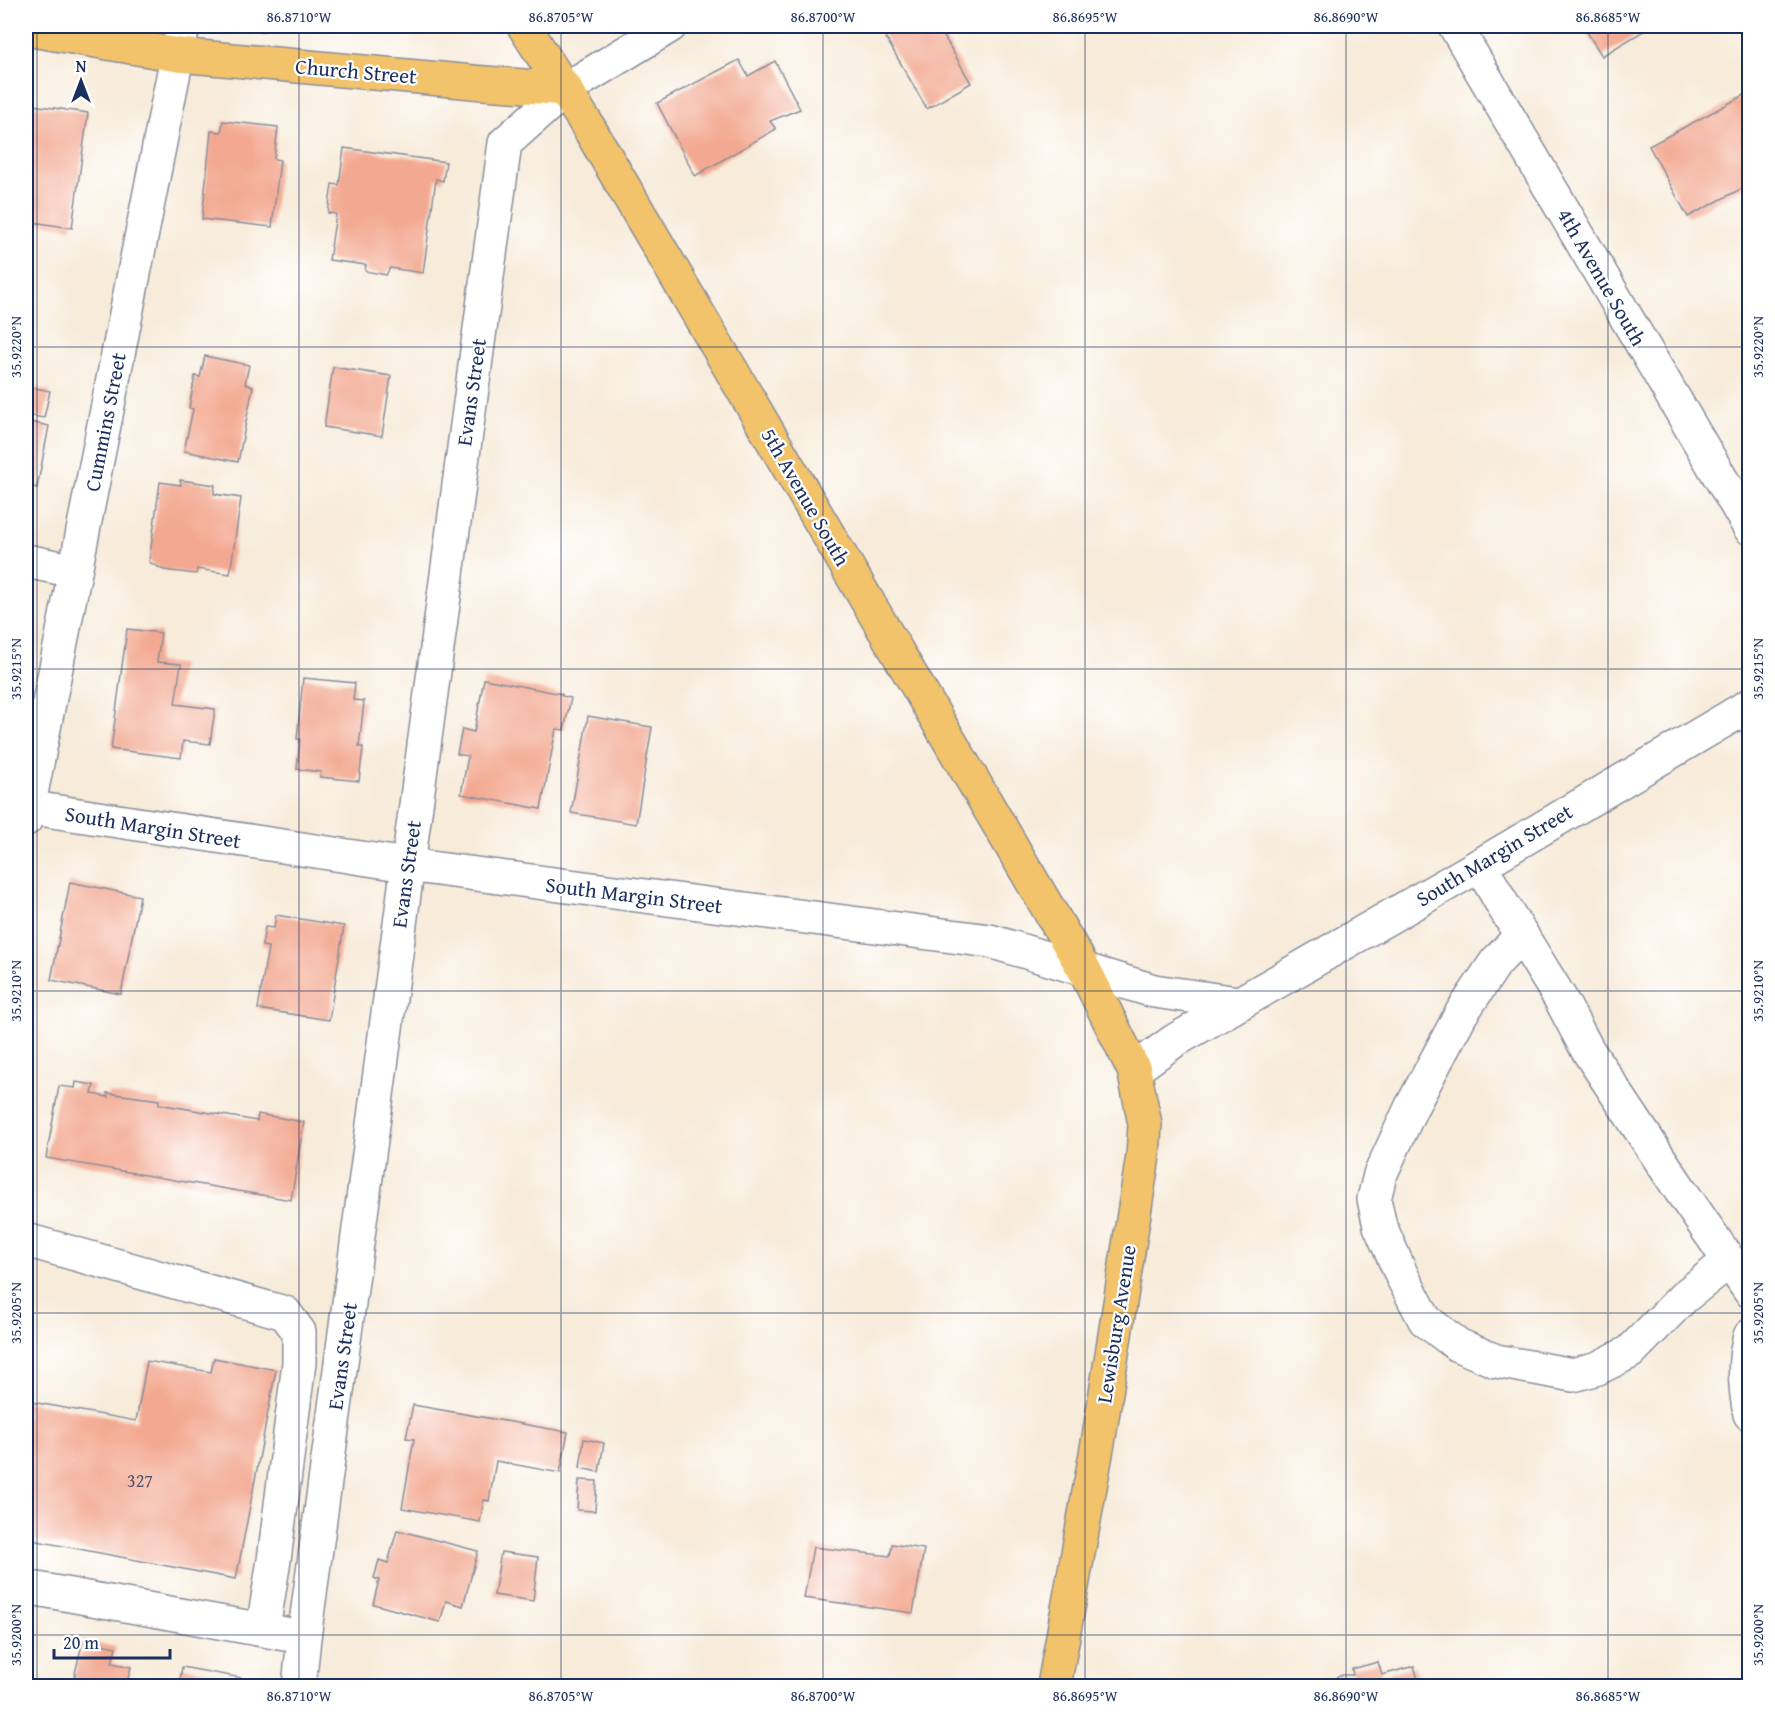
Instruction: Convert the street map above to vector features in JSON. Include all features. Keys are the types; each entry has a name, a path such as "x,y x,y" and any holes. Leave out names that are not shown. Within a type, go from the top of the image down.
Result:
{"main road":[{"name":"5th Avenue South","path":"524,26 566,89 1084,971"},
{"name":"Church Street","path":"26,29 181,40 484,83 566,89"},
{"name":"Lewisburg Avenue","path":"1054,1686 1099,1437 1143,1156 1145,1124 1134,1070 1084,971"}],"street":[{"path":"566,89 670,26"},
{"name":"4th Avenue South","path":"1455,26 1749,528"},
{"name":"Cummins Street","path":"26,811 181,40"},
{"name":"Evans Street","path":"299,1686 505,143 566,89"},
{"path":"26,561 75,572"},
{"name":"South Margin Street","path":"1134,1070 1174,1041 1480,865 1749,705"},
{"name":"South Margin Street","path":"26,811 407,865 990,941 1154,991 1238,1004"},
{"path":"1480,865 1503,907 1560,998 1587,1048 1749,1291"},
{"path":"1522,935 1496,962 1461,1014 1411,1108 1380,1175 1374,1199 1380,1226 1425,1320 1458,1345 1496,1361 1573,1375 1598,1368 1630,1352 1684,1297 1729,1261"},
{"path":"26,1240 285,1312 299,1332 299,1363 263,1629"},
{"path":"1749,1336 1746,1347 1745,1390 1749,1414"},
{"path":"26,1587 304,1638"}],"building":[{"path":"257,26 272,26 261,32"},
{"path":"879,26 938,26 971,83 927,109"},
{"path":"1583,26 1652,26 1602,56"},
{"path":"739,60 748,76 775,61 800,109 770,121 776,129 695,176 657,103"},
{"path":"1750,92 1750,184 1688,217 1649,146"},
{"path":"26,104 88,113 72,228 26,221"},
{"path":"223,121 278,127 274,159 280,160 272,227 202,219 211,131 221,132"},
{"path":"344,148 446,162 443,181 436,179 423,273 390,268 386,275 365,271 366,265 329,260 336,214 328,213 332,184 339,185"},
{"path":"205,356 249,365 245,384 253,387 238,462 184,451 193,409 189,408 195,376 200,377"},
{"path":"333,367 391,376 382,436 324,427"},
{"path":"26,386 50,391 44,418 26,415"},
{"path":"26,421 49,426 37,488 26,485"},
{"path":"180,480 215,485 214,494 241,498 230,574 197,569 196,574 164,570 149,562 160,482 181,485"},
{"path":"127,629 161,633 157,662 181,664 175,704 215,709 210,744 183,741 181,758 111,749"},
{"path":"303,678 355,683 353,700 364,701 359,747 363,747 359,781 320,777 321,772 297,769 300,739 297,739"},
{"path":"484,679 562,694 562,696 571,698 564,730 556,729 541,809 461,794 468,756 457,754 462,729 474,732"},
{"path":"588,716 652,727 636,824 571,813"},
{"path":"70,882 140,896 121,994 51,980"},
{"path":"276,915 344,926 329,1020 258,1009 268,947 262,946 265,927 274,928"},
{"path":"76,1082 94,1085 92,1094 108,1097 107,1093 159,1100 159,1104 257,1121 258,1114 304,1122 291,1200 46,1158 59,1086 75,1088"},
{"path":"214,1358 276,1370 236,1579 26,1539 26,1401 136,1421 147,1361 211,1372"},
{"path":"413,1405 568,1432 560,1473 496,1461 489,1501 484,1500 480,1522 402,1508 414,1439 406,1438"},
{"path":"584,1439 604,1443 599,1472 580,1468"},
{"path":"579,1480 597,1481 595,1511 577,1510"},
{"path":"397,1530 478,1551 463,1606 446,1601 440,1622 373,1604 379,1580 374,1578 379,1560 388,1563"},
{"path":"892,1544 924,1549 913,1613 804,1598 813,1547 890,1556"},
{"path":"501,1552 538,1557 533,1601 494,1595"},
{"path":"83,1640 116,1647 112,1663 131,1667 126,1686 72,1686"},
{"path":"1378,1662 1382,1675 1414,1666 1420,1686 1325,1686 1324,1683 1332,1681 1339,1675 1353,1675 1352,1669"},
{"path":"182,1667 242,1678 240,1686 179,1686"},
{"path":"383,1683 397,1685 397,1686 383,1686"}]}
